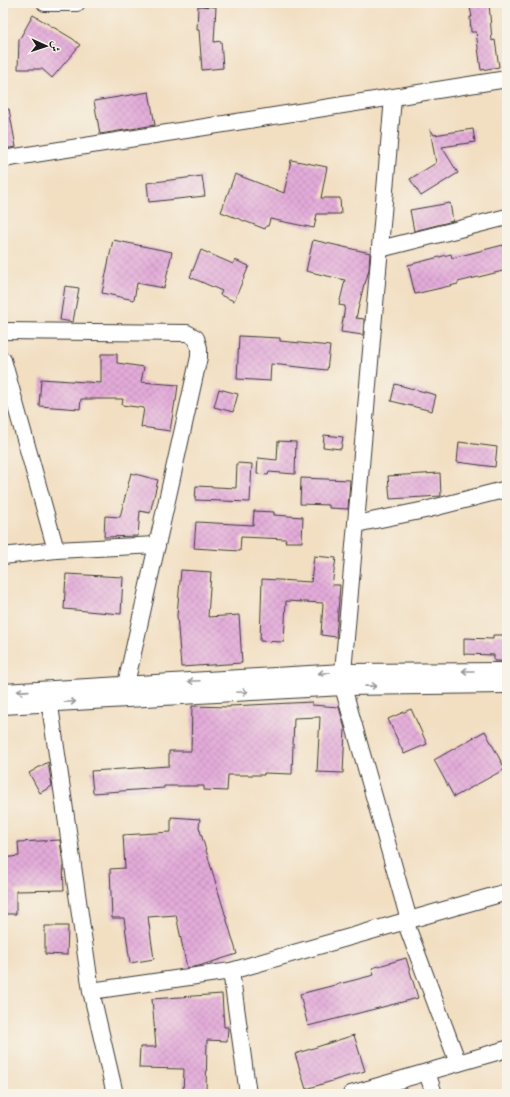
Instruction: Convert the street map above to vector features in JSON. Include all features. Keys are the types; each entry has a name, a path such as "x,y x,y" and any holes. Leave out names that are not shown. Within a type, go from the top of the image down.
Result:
{"street":[{"path":"45,3 77,3"},
{"path":"3,159 507,79"},
{"path":"393,98 343,680 407,920 458,1063"},
{"path":"380,249 507,217"},
{"path":"3,331 187,333 196,338 199,348 199,357 126,684"},
{"path":"3,360 56,550"},
{"path":"356,524 425,510 507,489"},
{"path":"3,556 56,550 157,545"},
{"path":"3,692 48,696 507,671"},
{"path":"3,706 48,696 126,684 343,680 507,685"},
{"path":"48,696 91,990 115,1094"},
{"path":"91,990 232,971 507,892"},
{"path":"232,971 248,1094"},
{"path":"351,1094 507,1049"},
{"path":"427,1072 434,1094"}],"building":[{"path":"469,3 489,3 492,41 495,40 499,67 481,70 476,32 471,32 470,17 472,17"},
{"path":"198,6 216,7 214,42 221,41 223,68 202,70 199,30 197,30"},
{"path":"33,15 73,39 80,45 52,78 42,69 18,69 19,40"},
{"path":"149,92 155,125 100,134 94,101"},
{"path":"9,109 16,147 3,149 3,110"},
{"path":"430,129 434,135 473,129 475,142 442,147 458,173 421,196 410,179 436,163"},
{"path":"291,160 327,167 321,198 340,198 341,214 317,214 314,228 270,219 268,226 266,226 265,229 221,212 235,174 284,193"},
{"path":"202,176 205,196 149,202 147,183"},
{"path":"450,203 453,221 414,231 410,210"},
{"path":"113,240 172,252 164,288 137,283 134,300 102,293"},
{"path":"313,240 370,253 369,270 356,318 364,319 363,335 341,332 345,306 339,305 345,280 306,271"},
{"path":"503,245 507,270 415,294 408,265 451,254 452,258"},
{"path":"201,250 233,264 235,260 249,266 234,301 220,295 222,291 190,277"},
{"path":"65,286 79,288 73,322 60,320"},
{"path":"239,336 280,338 280,341 330,346 327,370 271,364 270,381 237,379"},
{"path":"101,354 117,354 117,363 144,367 141,382 178,385 170,431 141,427 144,408 122,405 123,399 81,399 80,409 39,406 41,379 101,383"},
{"path":"395,384 436,395 432,411 391,401"},
{"path":"219,389 238,394 233,412 214,407"},
{"path":"324,435 343,437 341,449 323,447"},
{"path":"278,441 296,442 295,474 269,472 268,475 257,474 258,458 277,460"},
{"path":"459,442 497,447 495,467 457,462"},
{"path":"237,463 252,464 250,502 195,500 196,486 236,488"},
{"path":"131,473 158,480 150,513 140,511 138,536 104,537 105,516 120,517"},
{"path":"440,473 441,496 390,499 388,476"},
{"path":"301,478 350,480 348,509 329,508 329,505 300,504"},
{"path":"254,511 274,512 274,515 303,517 302,542 285,542 286,539 241,537 240,551 194,548 196,522 253,525"},
{"path":"314,556 336,558 332,585 340,585 336,637 321,635 323,603 286,601 284,642 260,641 262,579 311,582"},
{"path":"181,570 211,572 208,617 239,615 242,663 181,667 177,615"},
{"path":"66,574 123,577 121,614 64,609"},
{"path":"493,635 507,635 507,661 494,661 494,655 464,654 464,638 493,639"},
{"path":"312,702 312,705 339,707 345,729 343,773 317,772 320,717 294,718 292,774 264,773 264,775 228,775 227,791 204,790 204,786 164,786 164,788 93,793 91,771 169,766 169,751 191,751 192,706 230,707"},
{"path":"411,709 427,744 404,754 388,719"},
{"path":"485,731 505,769 454,797 434,760"},
{"path":"48,762 52,786 40,793 29,773"},
{"path":"171,817 200,819 199,827 237,954 199,966 187,968 176,915 148,917 154,959 130,963 124,918 112,918 110,869 125,868 123,835 171,832"},
{"path":"60,840 64,890 16,891 16,914 3,914 3,858 19,856 18,842"},
{"path":"45,926 68,926 67,955 45,954"},
{"path":"406,958 418,998 308,1026 300,994 374,975 372,968"},
{"path":"222,994 224,1027 228,1027 227,1041 207,1040 206,1094 183,1094 184,1069 139,1068 140,1047 156,1047 152,999"},
{"path":"354,1035 365,1071 306,1089 295,1054"}]}
